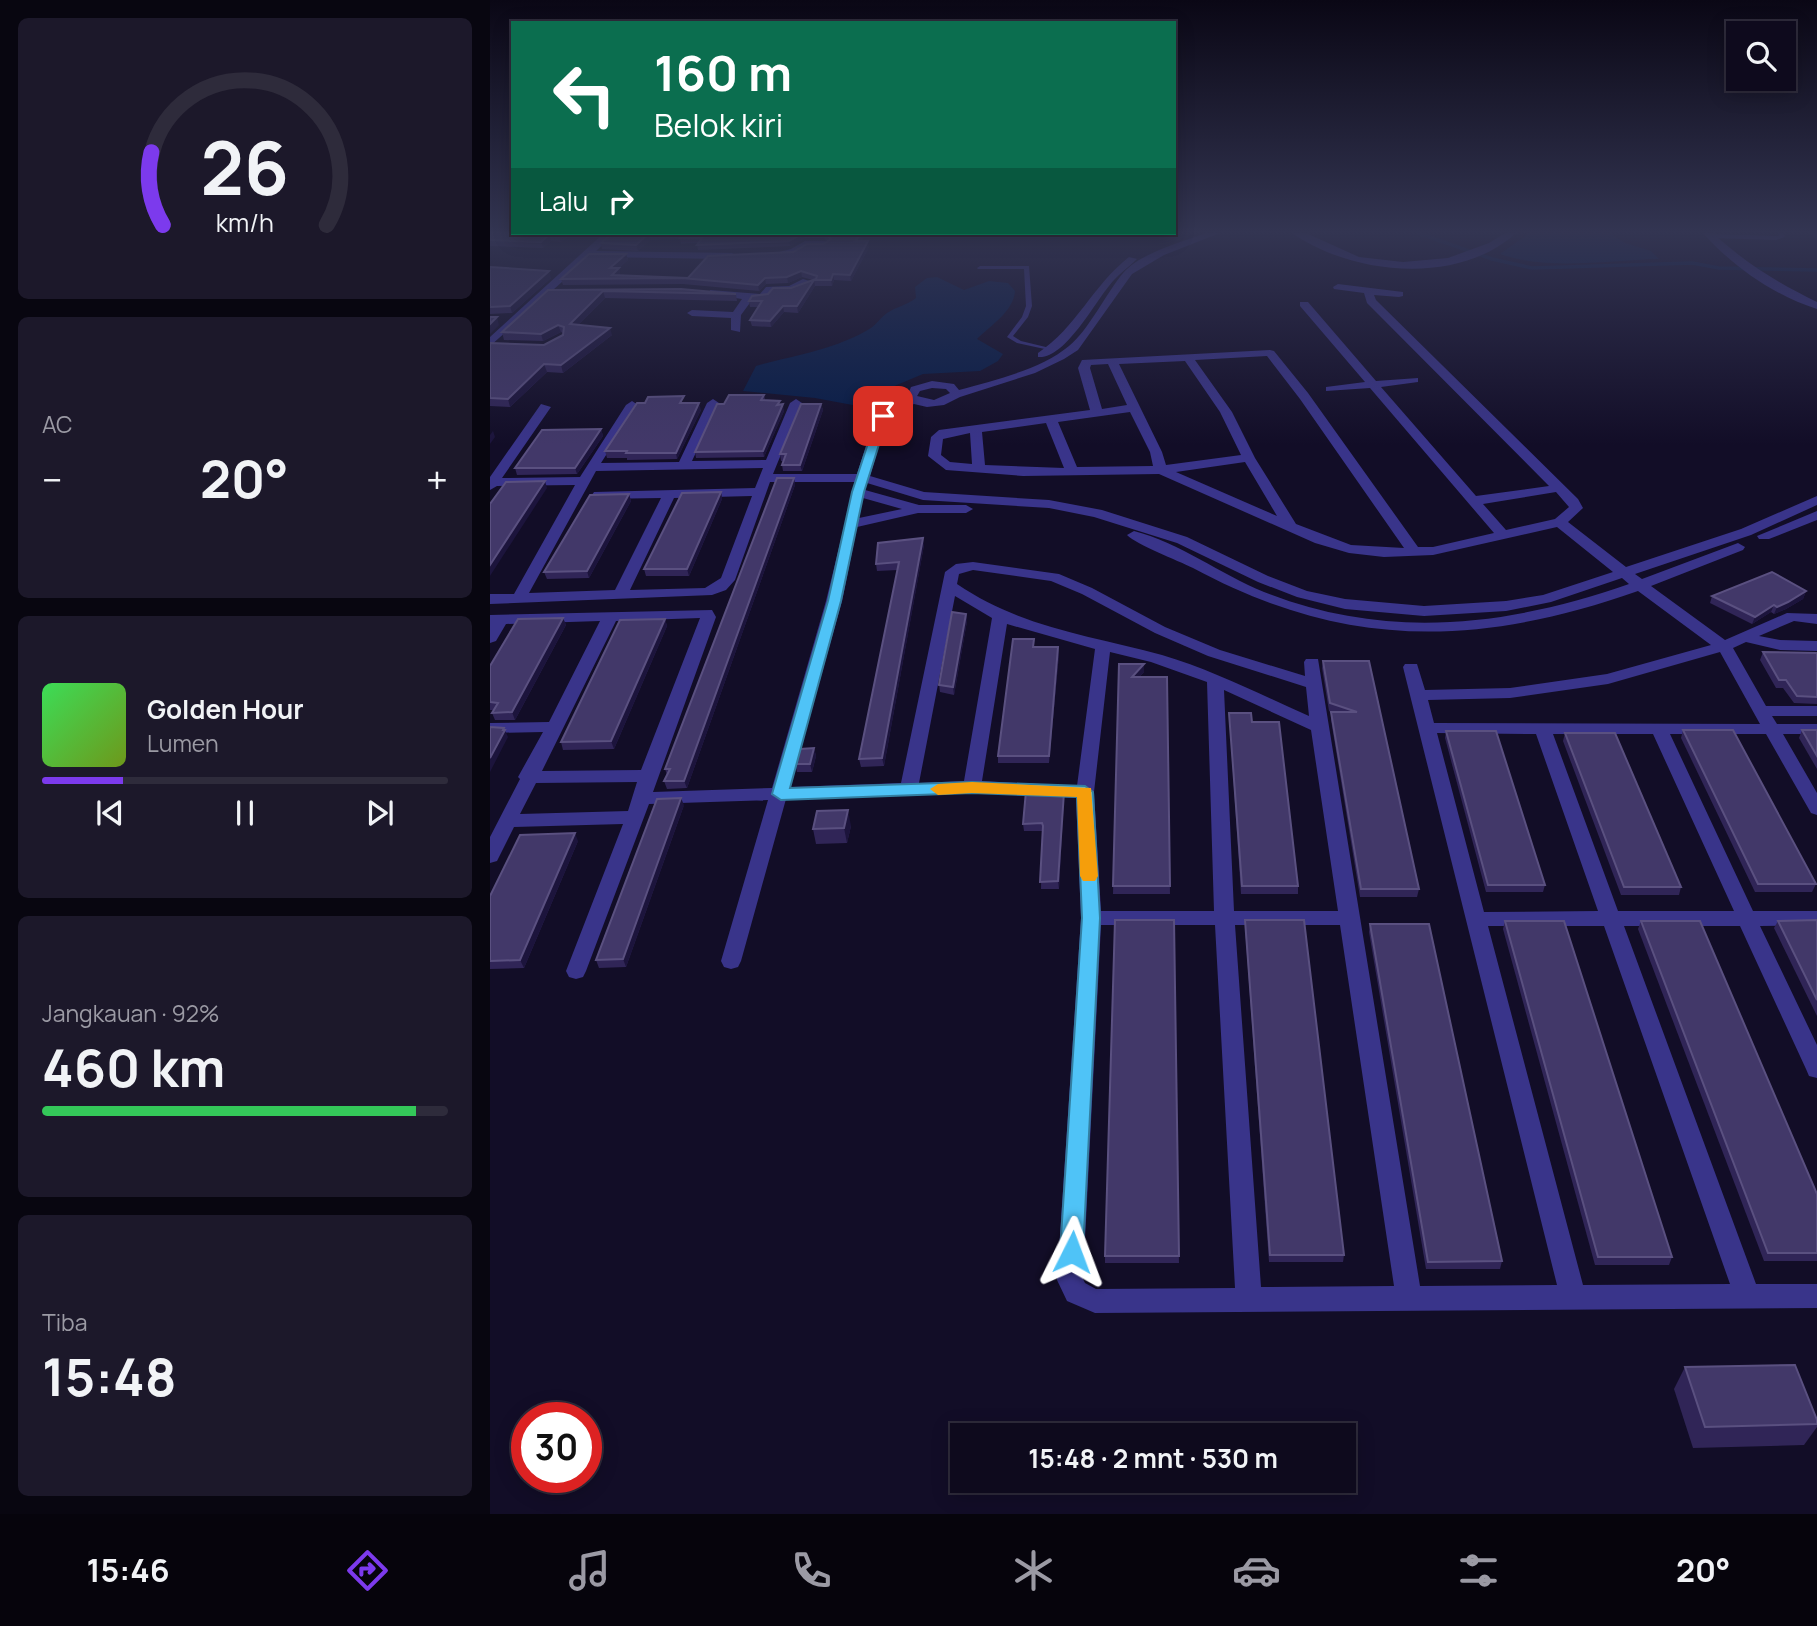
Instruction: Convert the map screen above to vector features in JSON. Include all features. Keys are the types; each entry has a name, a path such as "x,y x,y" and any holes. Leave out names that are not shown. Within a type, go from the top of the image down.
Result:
{"street":[{"path":"494,345 532,304"},
{"path":"736,330 736,315 744,304"},
{"path":"731,961 781,794 834,601 861,485 883,416 889,410 913,400 934,403 946,401 953,390 1052,350 1069,334 1090,304"},
{"path":"913,400 911,391 920,386 932,384 953,390 1012,378 1063,355 1073,348 1106,304"},
{"path":"1304,304 1504,536"},
{"path":"1161,470 1320,540 1384,553 1461,546 1504,536 1560,522 1576,508 1375,304"},
{"path":"692,313 736,315"},
{"path":"503,319 516,319"},
{"path":"1097,413 1084,364 1112,360 1270,353 1304,396 1414,552"},
{"path":"1187,356 1226,412 1249,458 1290,526"},
{"path":"1112,360 1156,452 1161,470"},
{"path":"1330,389 1414,380"},
{"path":"684,466 713,403"},
{"path":"490,599 707,592 725,584 796,403"},
{"path":"519,598 592,467 632,405"},
{"path":"491,483 545,407"},
{"path":"1134,408 940,435 934,456 946,466 1072,472 1161,470 1249,458"},
{"path":"1051,420 1072,472"},
{"path":"976,430 979,468"},
{"path":"592,467 684,466 765,478 861,485 923,496 1049,504 1097,513 1182,540 1263,579 1302,594 1345,604 1424,611 1506,606 1546,599 1746,532 1817,500"},
{"path":"578,495 670,493 765,478"},
{"path":"491,483 585,481"},
{"path":"861,485 918,509"},
{"path":"1473,501 1559,488"},
{"path":"620,595 670,493"},
{"path":"852,524 918,509 1011,511 1065,517 1114,528 1185,556 1228,581 1275,601 1316,612 1396,624 1441,626 1529,619 1641,585 1817,515"},
{"path":"1560,522 1624,574 1724,646 1817,808"},
{"path":"908,791 954,569 973,566 1054,577 1087,591 1160,630 1214,653 1314,684"},
{"path":"950,586 962,596 1000,617 1068,639 1103,645 1186,669 1319,727"},
{"path":"490,638 496,620 707,612 708,617 642,798 576,971"},
{"path":"490,856 527,777 611,615"},
{"path":"1419,695 1510,693 1608,680 1724,646 1792,616 1817,618"},
{"path":"972,787 1000,617"},
{"path":"1745,636 1760,643 1778,646 1817,646"},
{"path":"1103,645 1085,792 1091,918 1070,1280 1073,1289 1095,1300 1817,1296"},
{"path":"1312,662 1319,727 1409,1300"},
{"path":"1411,667 1573,1297"},
{"path":"1215,681 1224,916 1249,1301"},
{"path":"1760,711 1817,711"},
{"path":"490,728 554,727"},
{"path":"1427,728 1817,729"},
{"path":"1659,729 1817,1069"},
{"path":"1543,730 1748,1298"},
{"path":"527,777 648,776"},
{"path":"642,798 972,787 1085,792"},
{"path":"507,821 635,817"},
{"path":"1091,918 1350,918"},
{"path":"1476,919 1817,918"}],"lane":[{"path":"1029,304 1025,317 1010,337 1019,342 1052,350"}],"water":[{"path":"906,304 1011,304 1006,312 977,339 1003,354 998,361 980,371 923,374 892,387 878,400 858,406 815,398 743,391 756,366 843,342 873,326 887,313"}],"building":[{"path":"490,304 513,304 510,306 490,307"},
{"path":"533,304 590,304 570,324 610,328 561,365 544,364 508,399 490,398 490,343 544,345 563,335 564,327 558,325 541,334 502,332"},
{"path":"760,304 799,304 783,306 770,321 750,320"},
{"path":"729,395 764,395 761,400 780,401 777,405 783,404 763,451 695,452 717,404 724,404"},
{"path":"684,396 680,403 699,403 676,453 605,451 637,403 645,403 648,397"},
{"path":"801,404 821,404 800,465 782,465 786,454 780,454"},
{"path":"601,429 575,468 515,468 542,430"},
{"path":"777,478 794,478 684,781 664,781 670,769 665,769"},
{"path":"545,481 490,565 490,504 506,482"},
{"path":"721,492 687,569 644,569 682,493"},
{"path":"629,494 587,571 544,572 590,495"},
{"path":"923,538 882,758 859,759 899,562 876,564 878,543"},
{"path":"1772,572 1806,591 1755,617 1712,596"},
{"path":"952,612 966,614 953,687 939,685"},
{"path":"563,618 512,712 492,713 498,703 490,702 490,666 518,619"},
{"path":"665,619 611,741 561,742 620,620"},
{"path":"1013,639 1034,639 1033,647 1058,647 1049,756 998,756"},
{"path":"1763,652 1817,653 1817,697 1797,696 1786,680 1779,680"},
{"path":"1323,661 1369,661 1419,889 1361,889 1331,712 1357,712 1330,703"},
{"path":"1119,664 1144,664 1132,677 1167,677 1170,886 1113,886"},
{"path":"1229,713 1251,713 1252,722 1279,722 1298,886 1242,886"},
{"path":"490,727 505,730 490,758"},
{"path":"1683,730 1733,730 1816,884 1758,884"},
{"path":"1802,730 1817,730 1817,756"},
{"path":"1446,731 1496,731 1545,885 1488,885"},
{"path":"1565,733 1615,733 1681,887 1624,887"},
{"path":"814,748 810,764 795,764 800,749"},
{"path":"1026,791 1064,792 1058,881 1040,882 1043,826 1042,823 1023,824"},
{"path":"681,798 623,959 596,960 657,799"},
{"path":"848,810 844,828 813,829 817,811"},
{"path":"575,833 520,960 490,961 490,896 520,835"},
{"path":"1115,920 1174,920 1179,1256 1105,1256"},
{"path":"1245,920 1304,920 1344,1255 1270,1255"},
{"path":"1817,920 1817,1000 1778,921"},
{"path":"1505,921 1564,921 1672,1257 1598,1257"},
{"path":"1641,921 1700,921 1817,1194 1817,1253 1768,1253"},
{"path":"1370,924 1429,924 1502,1261 1428,1262"},
{"path":"1795,1365 1817,1424 1705,1427 1685,1367"}],"slow traffic":[{"path":"938,789 972,787 1085,792 1089,876"}],"route":[{"path":"883,416 858,492 834,601 781,794 972,787 1085,792 1091,918 1072,1252"}]}
